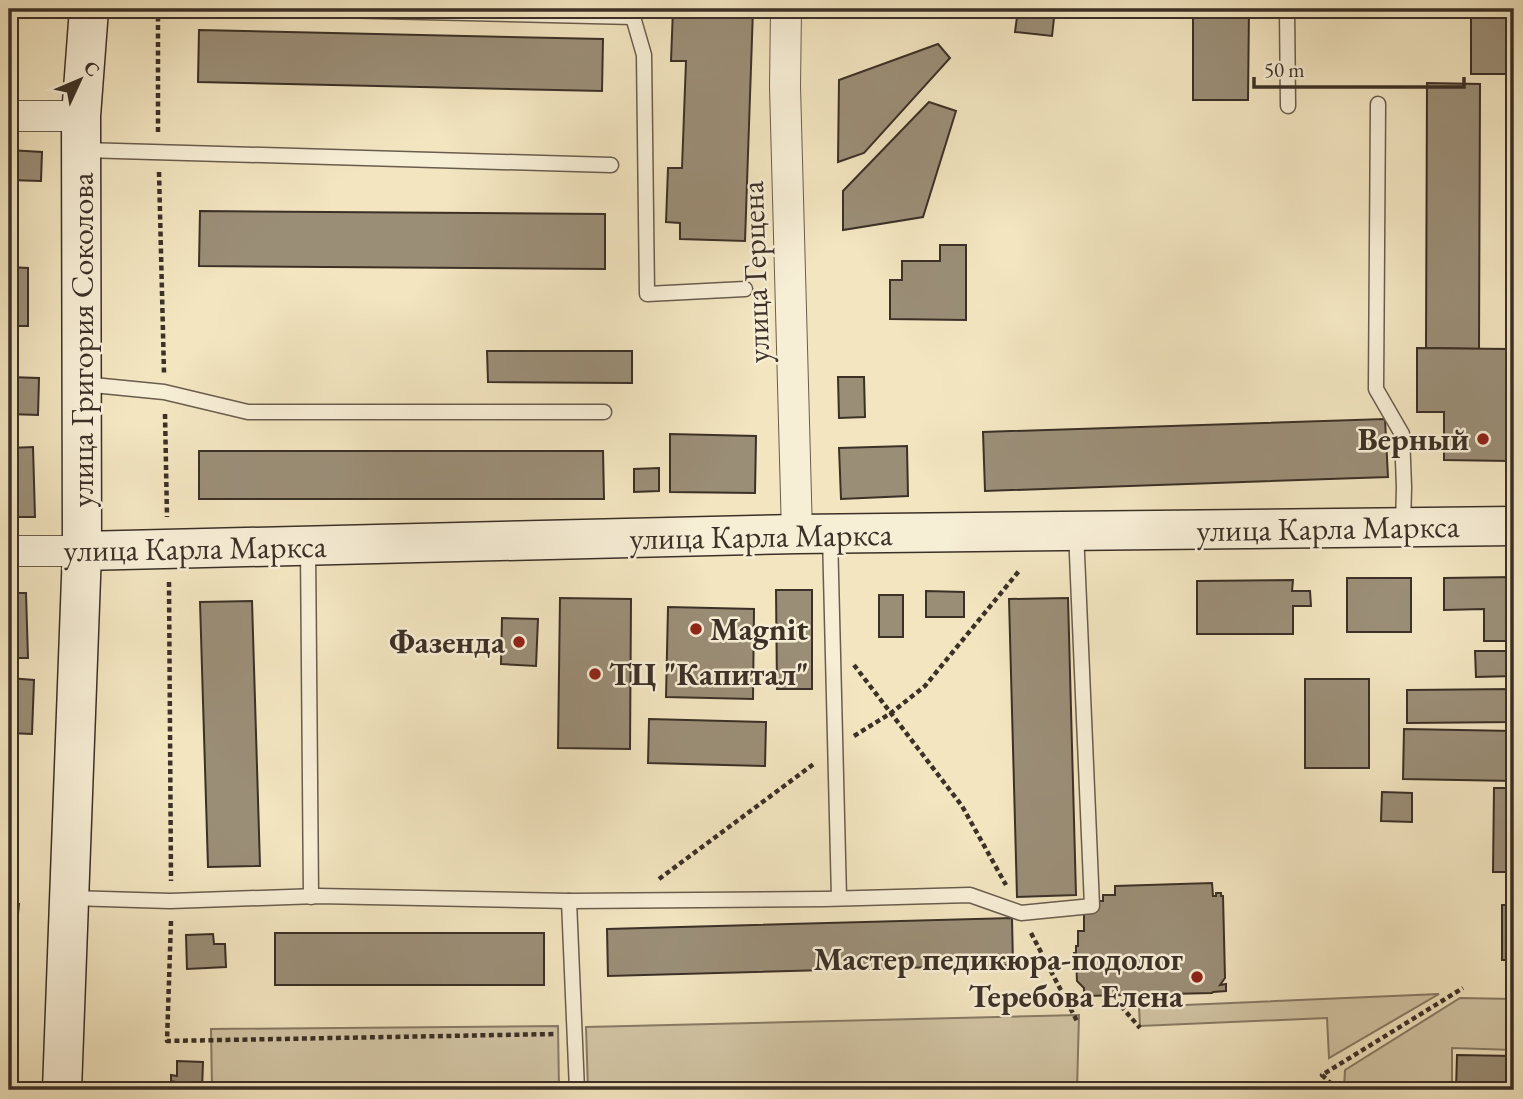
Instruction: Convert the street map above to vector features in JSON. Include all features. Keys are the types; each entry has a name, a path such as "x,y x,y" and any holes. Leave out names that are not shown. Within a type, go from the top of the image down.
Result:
{"main road":[{"name":"улица Григория Соколова","path":"62,1090 82,551 81,133 89,9"},
{"name":"улица Карла Маркса","path":"82,551 814,534 1514,526"}],"street":[{"name":"улица Герцена","path":"786,9 785,86 814,534"},
{"path":"9,116 81,133"},
{"name":"улица Карла Маркса","path":"9,551 82,551"}],"lane":[{"path":"293,9 633,13 644,55 647,294 745,289"},
{"path":"1287,9 1288,106"},
{"path":"1378,103 1376,389 1402,434 1403,527"},
{"path":"81,133 158,153 611,165"},
{"path":"82,384 164,392 248,412 604,412"},
{"path":"69,898 170,901 311,897 569,901 970,895 1021,913 1092,906 1076,531"},
{"path":"814,534 833,636 839,898"},
{"path":"308,545 311,897"},
{"path":"569,901 577,1090"}],"path":[{"path":"158,9 158,153 167,523"},
{"path":"169,580 170,901 167,1041 575,1034"},
{"path":"833,636 962,806 1077,1021"},
{"path":"1338,1090 1322,1075 1463,988"},
{"path":"1121,1006 1140,1028"}],"shaded area":[{"path":"1439,994 1329,1058 1327,1018 1140,1026 1139,1007"},
{"path":"1460,998 1514,999 1514,1050 1452,1048 1452,1090 1344,1088 1345,1070"},
{"path":"1079,1015 1077,1090 588,1090 586,1027"},
{"path":"558,1026 559,1090 212,1090 211,1029"}],"building":[{"path":"9,9 47,9 46,18 9,16"},
{"path":"673,9 753,9 745,241 680,239 680,223 666,222 668,168 682,168 686,61 671,61"},
{"path":"831,9 859,9 859,15 831,16"},
{"path":"1018,9 1055,9 1052,36 1015,32"},
{"path":"1193,9 1249,9 1248,100 1193,100"},
{"path":"1471,9 1514,9 1514,74 1471,74"},
{"path":"199,30 603,39 602,91 198,82"},
{"path":"938,44 950,58 864,153 838,162 839,80"},
{"path":"1427,83 1480,84 1479,349 1426,348"},
{"path":"929,102 956,111 923,217 843,230 843,191"},
{"path":"9,150 42,152 41,181 9,180"},
{"path":"200,211 605,214 605,269 199,266"},
{"path":"940,245 966,245 966,320 890,319 890,280 902,280 902,261 940,261"},
{"path":"9,267 28,268 28,326 9,326"},
{"path":"1417,348 1509,349 1509,461 1444,460 1444,412 1417,412"},
{"path":"487,351 632,351 632,383 488,382"},
{"path":"9,377 39,378 38,415 9,414"},
{"path":"838,377 864,377 865,417 839,418"},
{"path":"1385,419 1388,477 985,491 983,432"},
{"path":"670,434 756,436 755,493 670,492"},
{"path":"907,446 908,496 841,499 839,448"},
{"path":"33,447 35,517 9,517 9,448"},
{"path":"199,451 603,451 604,499 199,499"},
{"path":"659,468 659,491 634,492 634,469"},
{"path":"1514,577 1514,641 1484,641 1484,609 1444,610 1444,578"},
{"path":"1347,578 1411,578 1411,632 1347,632"},
{"path":"1293,580 1292,591 1310,591 1311,606 1293,606 1293,634 1197,634 1197,581"},
{"path":"776,590 812,590 812,689 777,689"},
{"path":"926,591 964,592 964,617 926,617"},
{"path":"9,593 26,593 28,658 9,658"},
{"path":"879,595 903,595 903,637 879,637"},
{"name":"ТЦ \"Капитал\"","path":"560,598 631,599 630,749 558,748"},
{"path":"1068,598 1076,895 1017,897 1009,599"},
{"path":"252,601 260,866 208,867 200,602"},
{"path":"668,607 754,609 753,699 666,697"},
{"name":"Фазенда","path":"502,618 538,619 536,666 501,664"},
{"path":"1475,651 1514,651 1514,676 1476,677"},
{"path":"9,678 34,680 32,734 9,733"},
{"path":"1305,679 1369,679 1369,768 1305,768"},
{"path":"1514,689 1514,722 1407,723 1407,690"},
{"path":"649,719 766,722 765,766 648,763"},
{"path":"1404,729 1514,731 1514,781 1403,779"},
{"path":"1494,788 1514,788 1514,872 1493,872"},
{"path":"1382,792 1412,793 1412,822 1381,821"},
{"path":"1212,883 1213,896 1221,893 1223,896 1225,978 1220,985 1226,984 1226,991 1084,996 1084,988 1077,981 1074,953 1078,946 1078,931 1084,931 1084,906 1087,901 1103,901 1103,895 1115,895 1115,886"},
{"path":"9,903 19,904 16,933 9,932"},
{"path":"1502,905 1514,905 1514,960 1502,960"},
{"path":"1012,918 1013,965 608,976 607,929"},
{"path":"275,933 544,933 544,985 275,985"},
{"path":"213,934 214,944 225,944 226,967 187,969 186,935"},
{"path":"1457,1055 1514,1056 1514,1090 1456,1090"},
{"path":"177,1061 203,1062 202,1090 176,1090 176,1082 171,1081 171,1075 177,1076"}],"place":[{"name":"Верный","path":"1483,439"},
{"name":"Magnit","path":"696,629"},
{"name":"Фазенда","path":"519,642"},
{"name":"ТЦ \"Капитал\"","path":"595,674"},
{"name":"Мастер педикюра-подолог Теребова Елена","path":"1197,977"}]}
